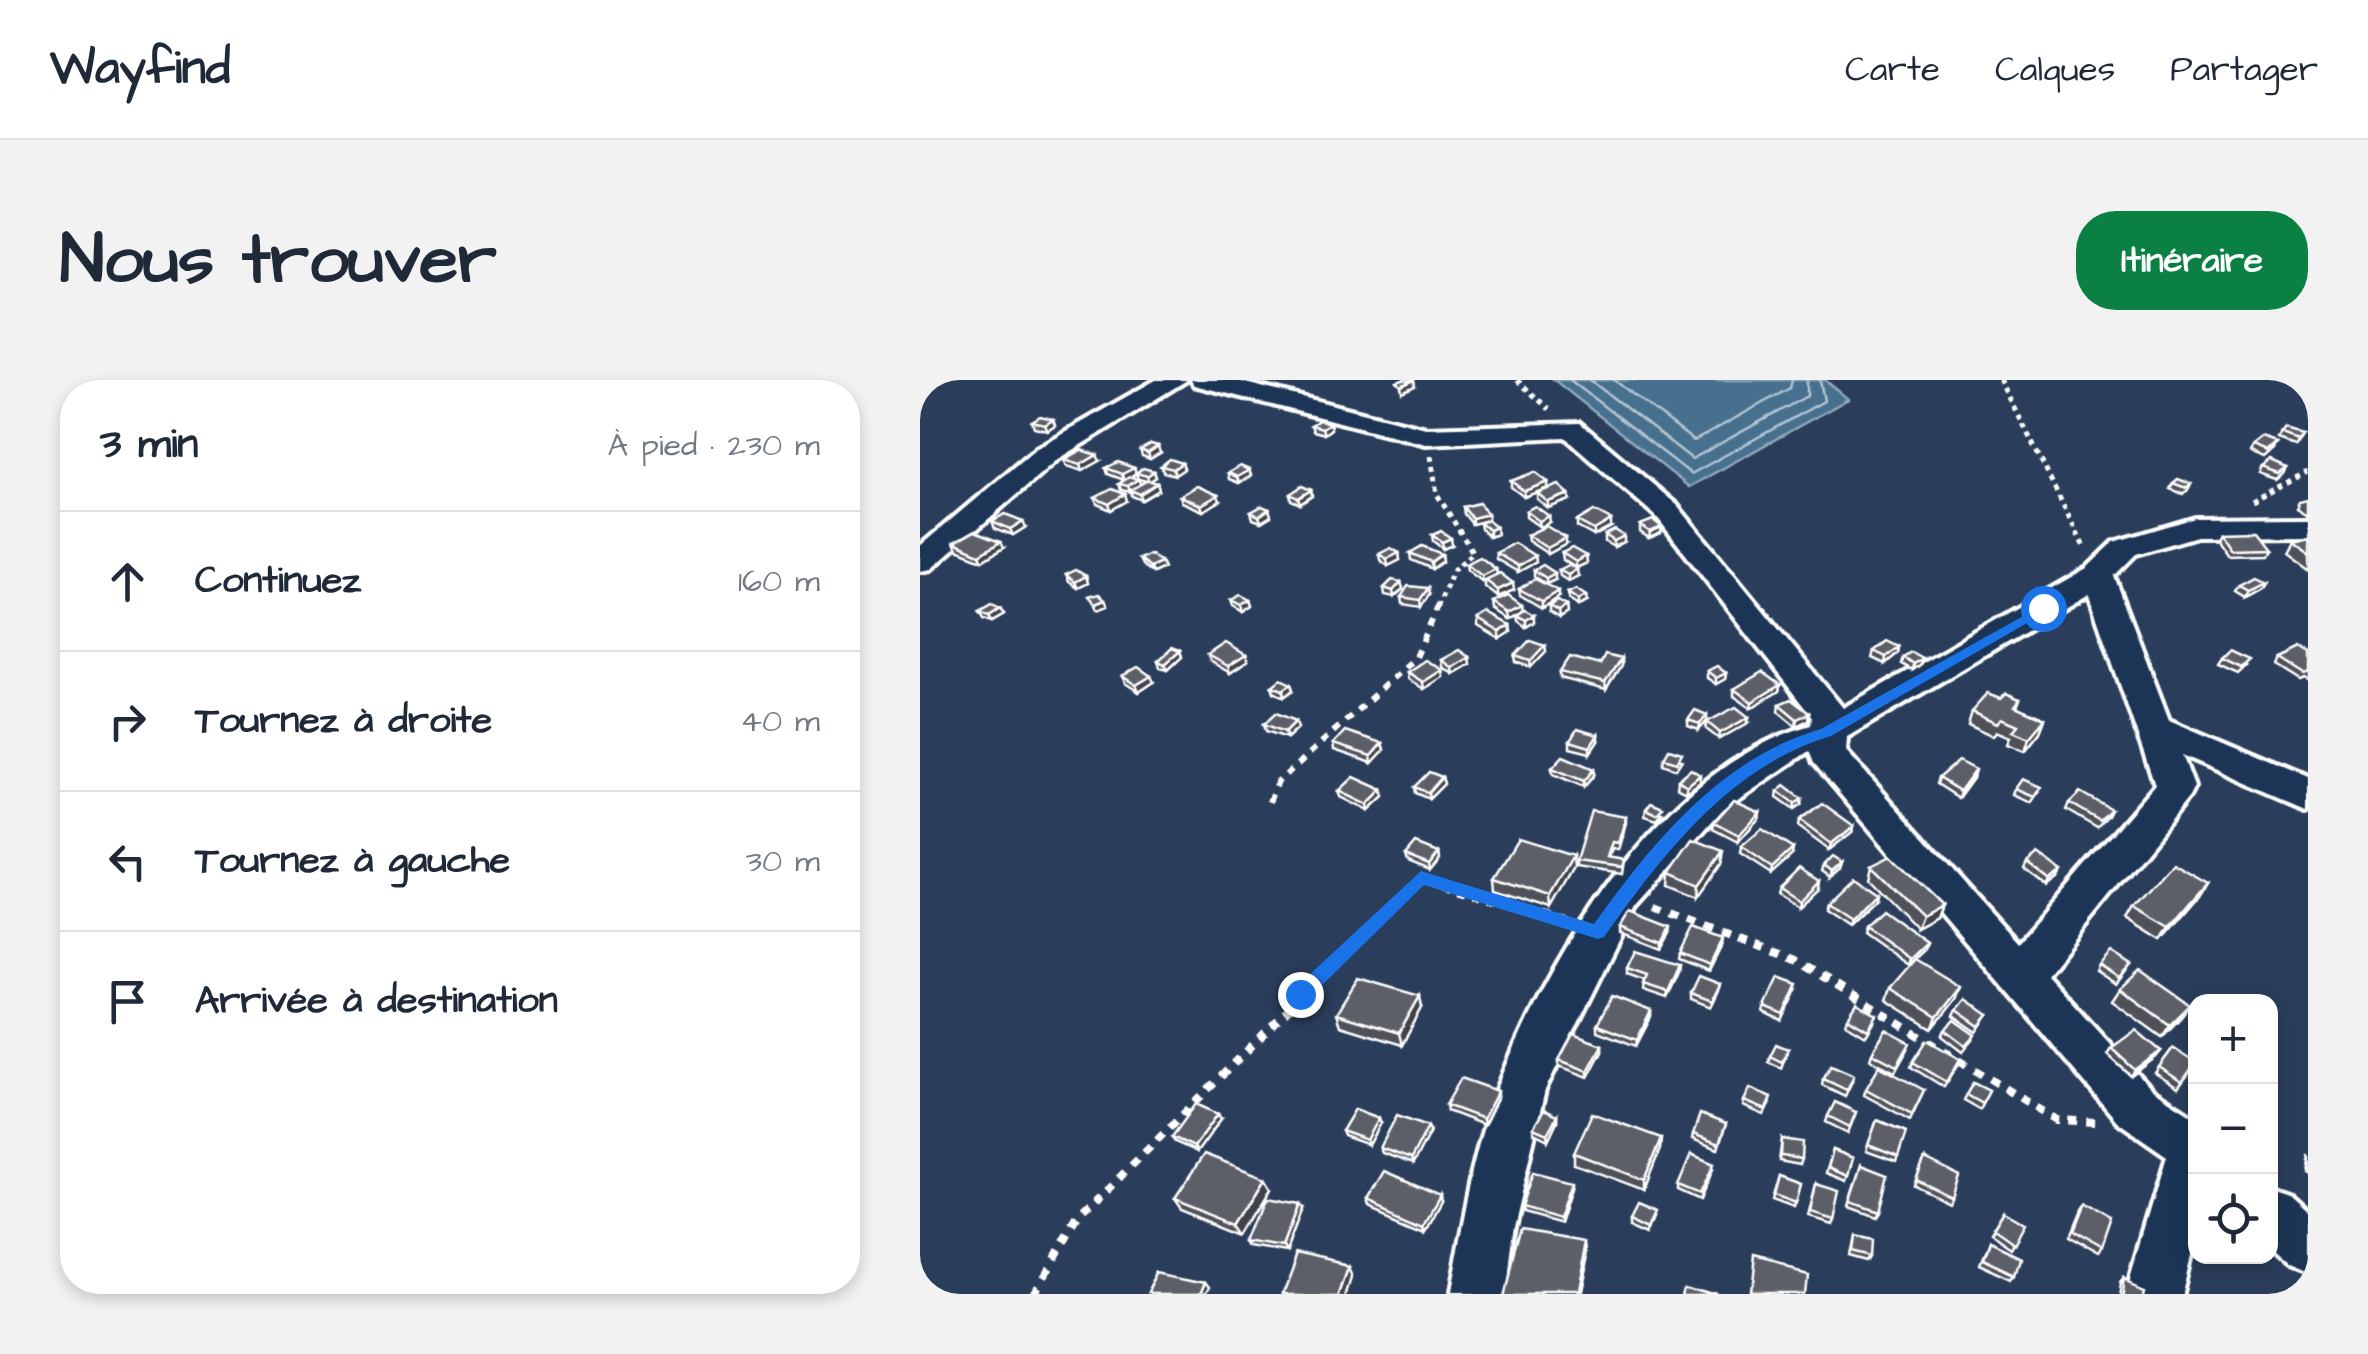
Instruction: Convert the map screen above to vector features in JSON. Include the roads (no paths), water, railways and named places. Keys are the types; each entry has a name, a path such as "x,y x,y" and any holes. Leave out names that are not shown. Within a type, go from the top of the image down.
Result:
{"street":[{"path":"920,562 1046,454 1096,421 1175,380"},
{"path":"1203,380 1390,429 1436,436 1572,429 1667,512 1756,626 1820,698 1830,716 1827,754 2135,1106 2188,1142"},
{"path":"1476,1294 1486,1228 1521,1090 1598,932 1621,895 1679,826 1709,799 1792,743 1826,733 1961,659 2098,575 2125,548 2171,531 2308,526"},
{"path":"2022,977 2073,902 2154,818 2175,786 2098,575"},
{"path":"2151,727 2308,795"},
{"path":"2154,1294 2188,1169"},
{"path":"2278,1219 2308,1246"}],"water":[{"path":"1554,380 1825,380 1848,399 1689,487"}]}
